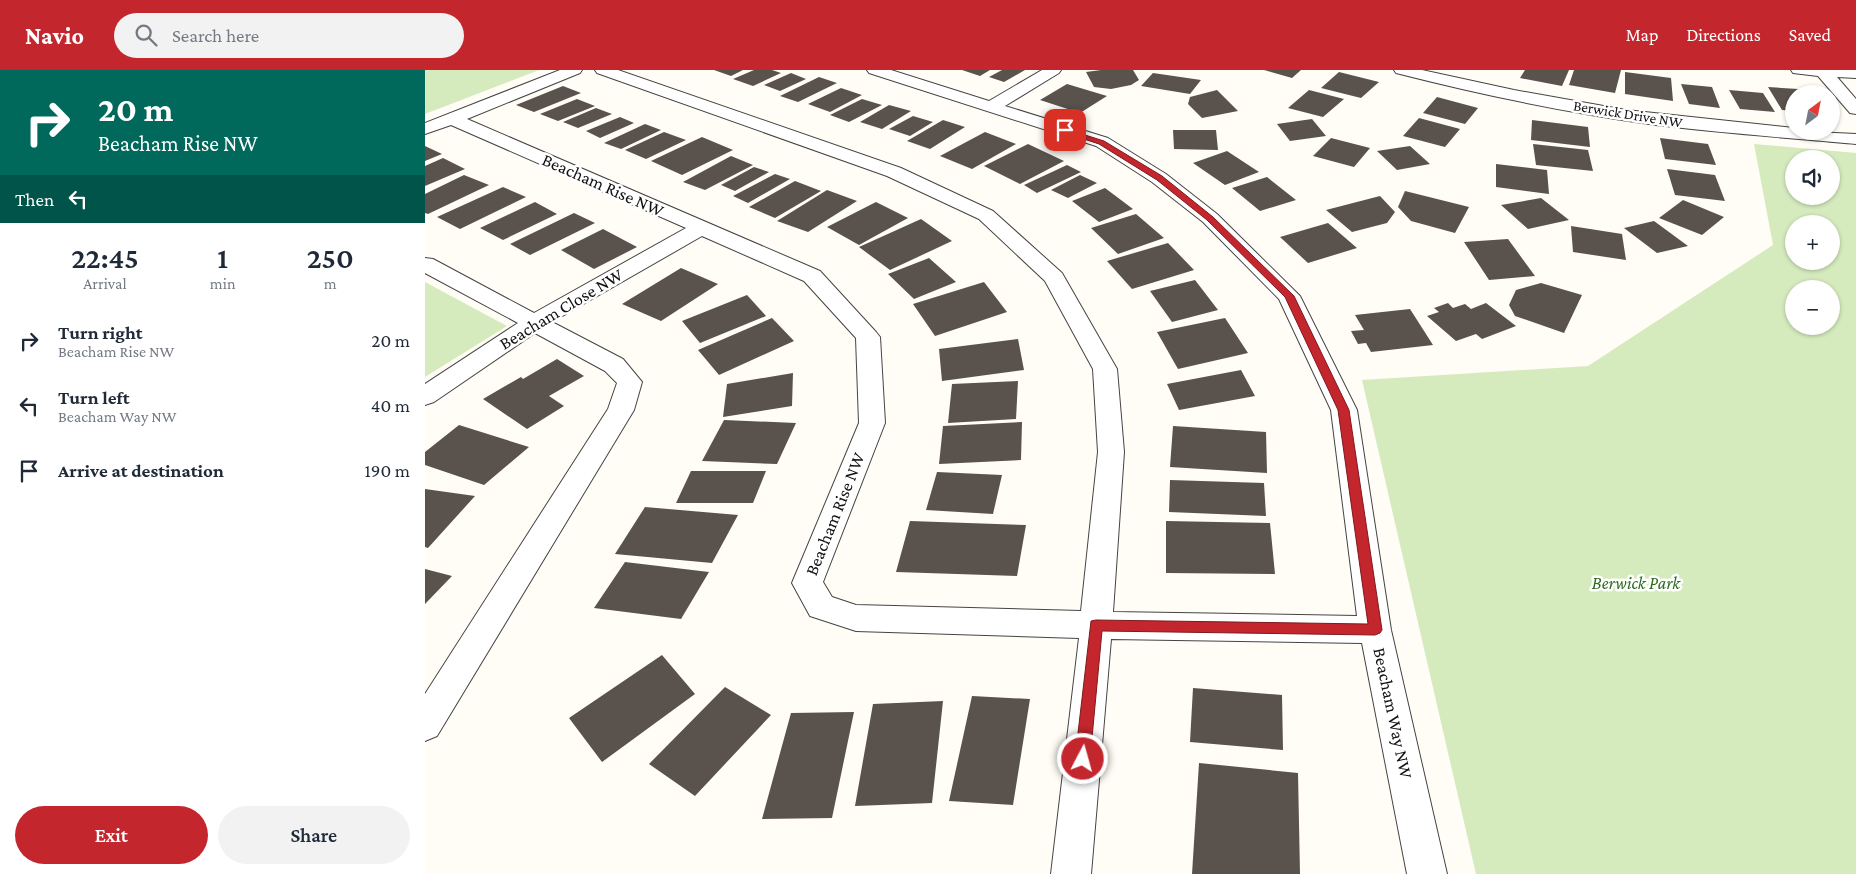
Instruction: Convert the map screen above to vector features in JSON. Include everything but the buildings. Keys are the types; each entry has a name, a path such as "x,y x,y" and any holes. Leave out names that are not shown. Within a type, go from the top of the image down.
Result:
{"street":[{"path":"425,129 574,70"},
{"path":"603,70 894,172 986,215 1055,278 1105,369 1111,452 1071,874"},
{"name":"Beacham Way NW","path":"875,70 1102,142 1159,178 1210,218 1289,296 1344,410 1375,630 1427,874"},
{"path":"992,106 1053,70"},
{"name":"Berwick Drive NW","path":"1402,70 1626,115 1725,128 1856,138"},
{"path":"1799,70 1856,74"},
{"path":"1823,71 1856,109"},
{"name":"Beacham Rise NW","path":"453,119 812,276 868,337 872,423 807,583 821,607 856,618 1375,630"},
{"name":"Beacham Close NW","path":"425,396 535,322 701,228"},
{"path":"425,264 614,364 630,382 621,410 425,725"}],"green space":[{"path":"425,70 539,70 425,114"},
{"name":"Berwick Park","path":"1754,144 1822,150 1785,150 1785,205 1840,205 1840,152 1856,153 1856,874 1476,874 1362,380 1588,366 1773,245"},
{"path":"425,282 507,326 425,377"}],"route":[{"path":"1065,130 1102,142 1159,178 1210,218 1289,296 1344,410 1375,630 1096,625 1083,759"}]}
